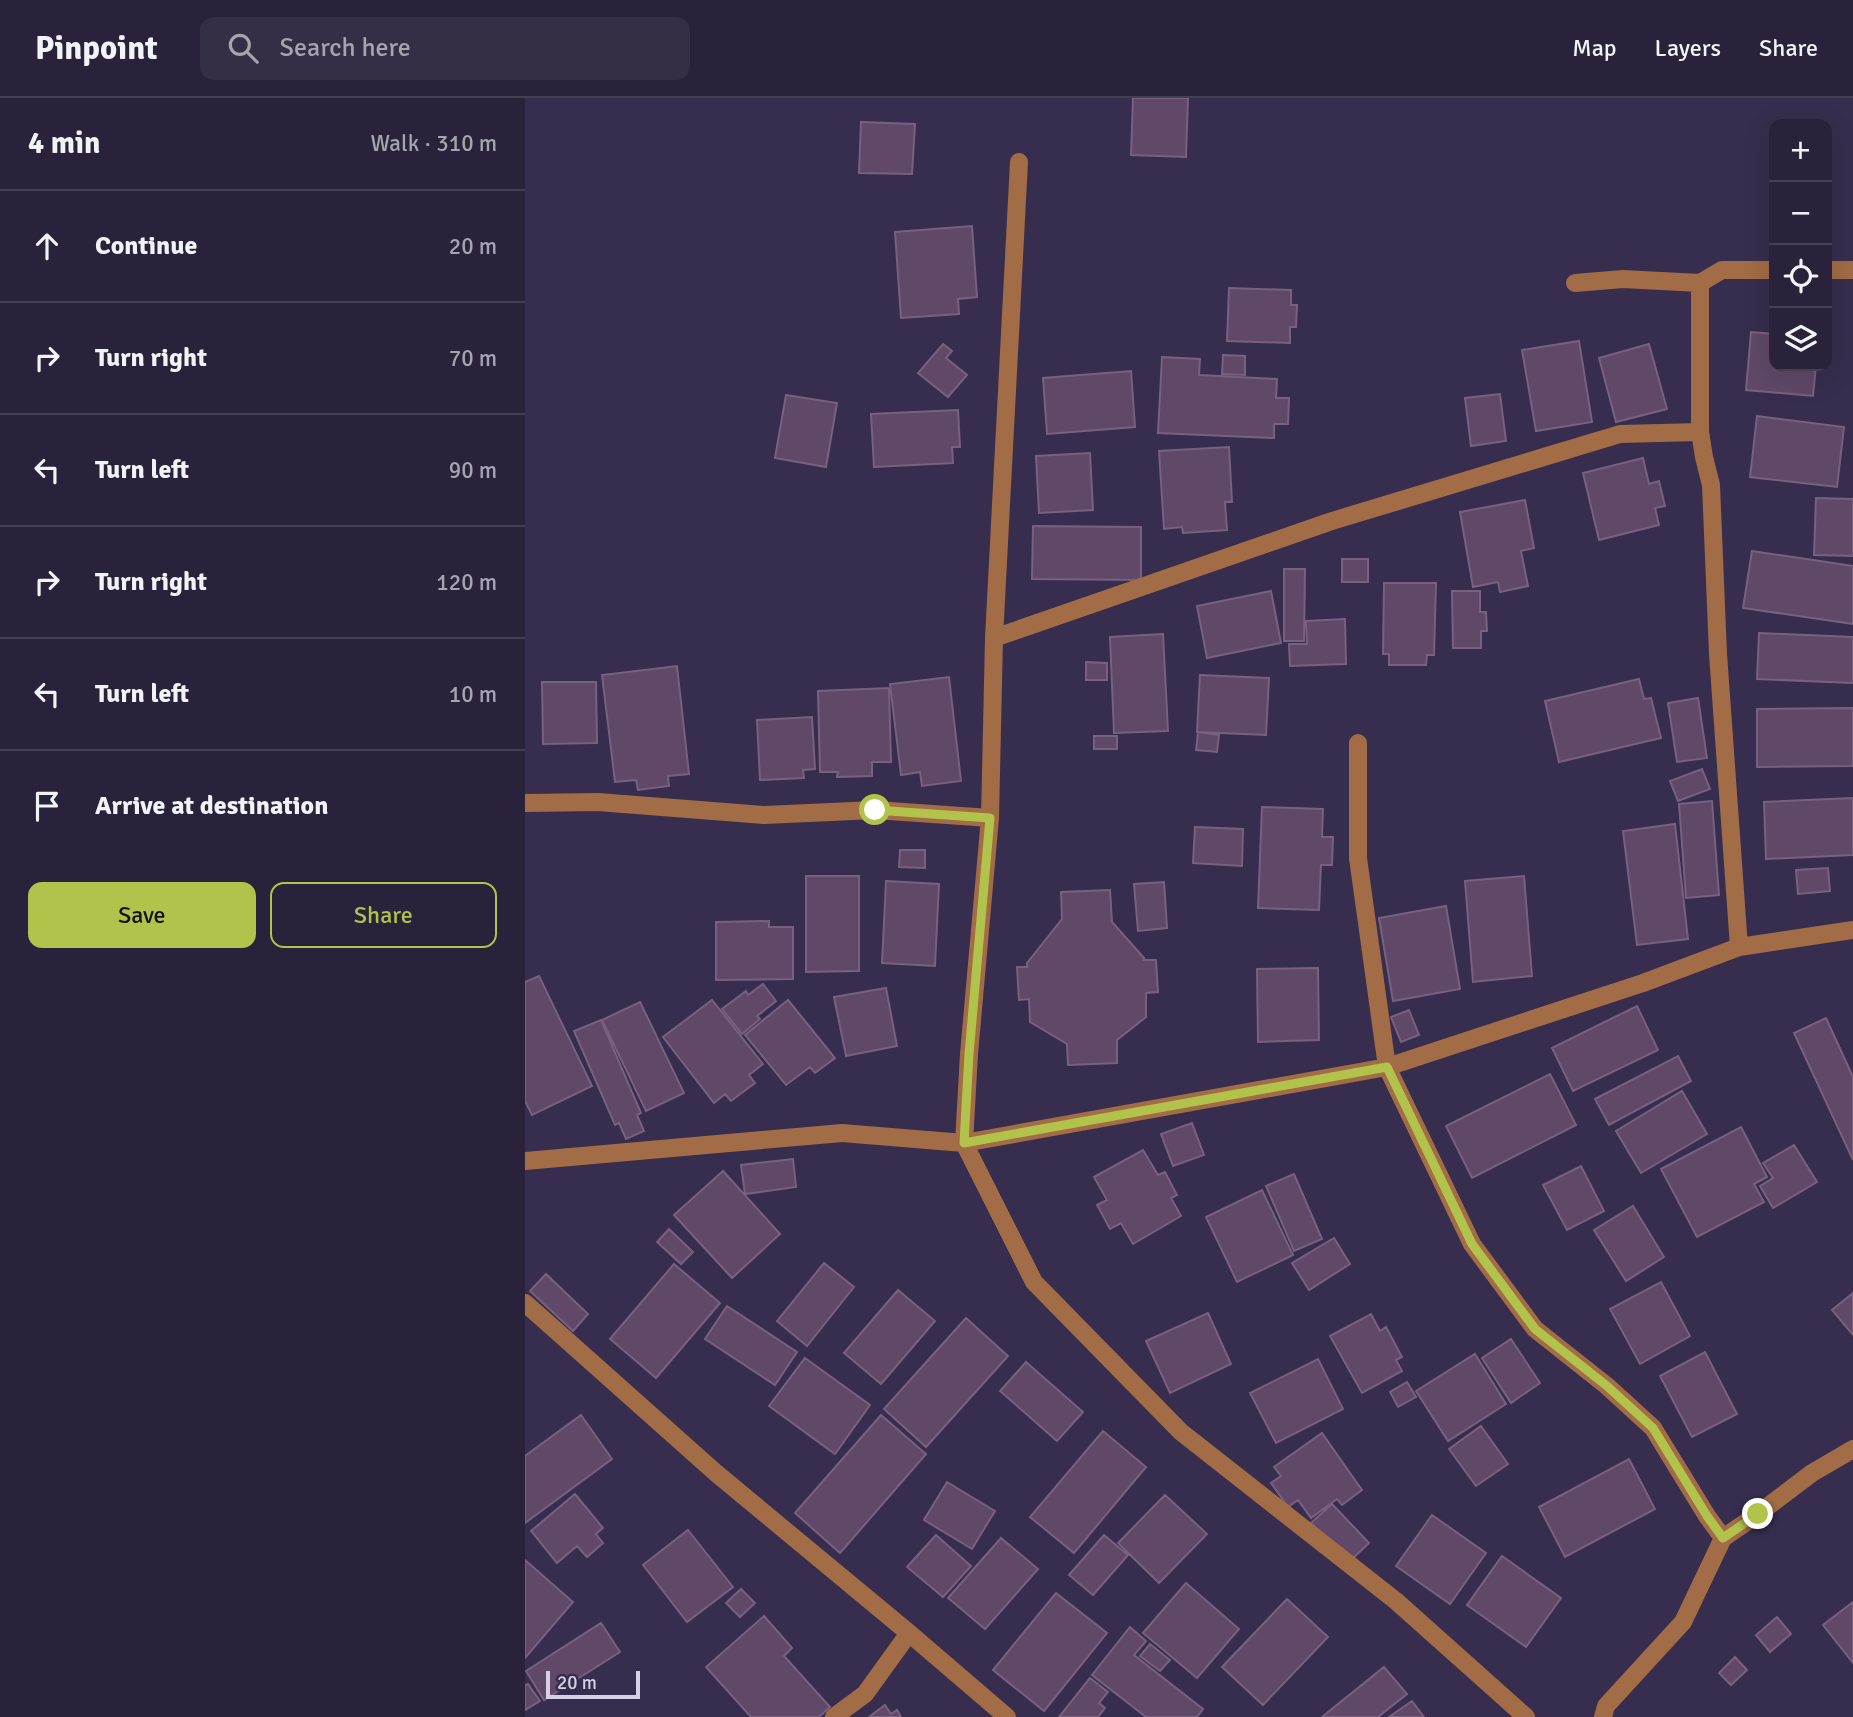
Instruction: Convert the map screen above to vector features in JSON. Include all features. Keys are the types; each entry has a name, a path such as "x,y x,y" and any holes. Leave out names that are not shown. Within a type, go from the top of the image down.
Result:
{"street":[{"path":"1019,162 995,638 990,818 969,1054 964,1143 1034,1282 1181,1432 1396,1601 1526,1717"},
{"path":"1575,283 1623,279 1700,283 1722,270 1769,270"},
{"path":"1832,270 1853,270"},
{"path":"1700,283 1700,432 1711,485 1718,654 1739,947"},
{"path":"995,638 1332,522 1621,434 1700,432"},
{"path":"1358,743 1358,858 1387,1067 1472,1244 1535,1329 1607,1386 1653,1428 1723,1538"},
{"path":"525,803 598,802 764,815 875,810 990,818"},
{"path":"525,1161 842,1133 964,1143 1387,1067 1643,983 1739,947 1853,930"},
{"path":"525,1303 716,1473 1007,1717"},
{"path":"1603,1717 1607,1706 1683,1622 1723,1538 1812,1473 1853,1449"},
{"path":"834,1717 865,1694 909,1633"}],"building":[{"path":"1133,98 1188,98 1186,157 1131,155"},
{"path":"861,122 915,124 912,174 859,173"},
{"path":"972,226 977,297 958,299 959,314 901,318 895,232"},
{"path":"1229,288 1291,290 1291,305 1297,305 1296,327 1290,327 1290,343 1227,341"},
{"path":"1751,332 1769,334 1769,371 1816,371 1813,396 1746,390"},
{"path":"1579,341 1592,422 1536,431 1522,350"},
{"path":"943,344 952,351 946,358 967,375 948,397 918,373"},
{"path":"1649,344 1667,409 1616,422 1599,358"},
{"path":"1223,355 1245,356 1245,375 1222,374"},
{"path":"1162,357 1200,359 1199,375 1277,379 1276,398 1289,398 1288,424 1274,424 1274,438 1158,433"},
{"path":"1131,371 1135,427 1047,434 1043,378"},
{"path":"1500,394 1506,441 1471,446 1465,398"},
{"path":"786,395 837,403 826,467 775,458"},
{"path":"958,410 960,447 952,447 953,463 874,467 871,414"},
{"path":"1757,416 1844,427 1837,487 1750,477"},
{"path":"1229,447 1232,502 1225,502 1227,530 1183,533 1182,527 1164,529 1159,451"},
{"path":"1090,453 1093,510 1039,513 1036,456"},
{"path":"1643,458 1649,484 1659,481 1665,506 1655,508 1659,525 1599,540 1583,473"},
{"path":"1816,498 1853,499 1853,556 1814,555"},
{"path":"1525,500 1534,548 1521,551 1528,586 1500,592 1498,582 1473,587 1460,512"},
{"path":"1033,526 1141,527 1141,580 1032,579"},
{"path":"1752,551 1853,566 1853,624 1743,608"},
{"path":"1342,559 1368,559 1368,582 1342,582"},
{"path":"1284,569 1305,569 1304,641 1284,641"},
{"path":"1384,583 1436,583 1434,655 1427,655 1426,665 1389,665 1389,654 1383,654"},
{"path":"1271,591 1281,643 1207,658 1197,606"},
{"path":"1452,591 1480,591 1480,612 1486,612 1487,631 1481,631 1481,648 1453,648"},
{"path":"1345,619 1346,664 1290,666 1289,644 1307,644 1306,621"},
{"path":"1759,633 1853,637 1853,683 1757,679"},
{"path":"1163,634 1168,731 1114,733 1110,637"},
{"path":"1086,662 1107,663 1107,680 1086,680"},
{"path":"677,666 689,774 668,776 669,786 638,790 636,780 615,782 602,675"},
{"path":"1200,675 1269,678 1266,735 1197,732"},
{"path":"949,677 961,781 922,786 920,772 901,775 890,684"},
{"path":"1639,679 1644,699 1651,698 1661,738 1559,762 1545,701"},
{"path":"542,682 596,682 597,743 543,744"},
{"path":"889,688 891,762 872,762 872,776 837,777 838,772 820,772 818,691"},
{"path":"1698,698 1707,758 1677,762 1668,703"},
{"path":"1853,708 1853,766 1757,767 1757,709"},
{"path":"812,717 815,769 803,770 804,778 760,780 757,720"},
{"path":"1198,732 1219,735 1217,752 1196,750"},
{"path":"1094,736 1117,736 1117,749 1094,749"},
{"path":"1702,769 1710,789 1678,801 1670,781"},
{"path":"1853,798 1853,855 1766,859 1764,802"},
{"path":"1712,801 1719,895 1686,898 1679,804"},
{"path":"1262,807 1323,809 1322,837 1333,837 1332,865 1321,865 1319,910 1258,908"},
{"path":"1675,824 1688,939 1637,945 1623,831"},
{"path":"1195,827 1243,829 1242,866 1193,863"},
{"path":"900,850 925,850 925,868 899,867"},
{"path":"1828,868 1830,891 1798,894 1796,870"},
{"path":"806,876 859,876 859,971 806,972"},
{"path":"1524,876 1532,976 1473,982 1465,881"},
{"path":"886,881 939,884 935,966 882,963"},
{"path":"1164,882 1167,928 1138,931 1134,884"},
{"path":"1110,890 1112,922 1144,960 1156,960 1158,992 1146,993 1146,1017 1117,1040 1117,1063 1068,1065 1067,1044 1030,1022 1029,999 1019,1000 1017,967 1027,967 1027,963 1062,919 1061,892"},
{"path":"1446,906 1460,989 1393,1001 1379,918"},
{"path":"769,921 769,927 793,927 793,979 716,980 716,922"},
{"path":"1318,968 1319,1040 1258,1042 1257,969"},
{"path":"539,976 592,1086 532,1115 525,1101 525,982"},
{"path":"763,984 776,1001 757,1016 760,1019 742,1034 722,1009 746,991 748,995"},
{"path":"886,988 897,1046 846,1056 834,997"},
{"path":"712,1000 763,1064 749,1075 755,1083 731,1101 725,1094 714,1103 663,1037"},
{"path":"788,1000 835,1058 815,1073 810,1067 786,1085 745,1035"},
{"path":"640,1002 684,1093 646,1111 602,1020"},
{"path":"1637,1006 1658,1050 1573,1091 1552,1048"},
{"path":"1409,1010 1419,1035 1401,1042 1391,1017"},
{"path":"1826,1018 1853,1077 1853,1160 1794,1033"},
{"path":"601,1020 641,1113 637,1115 644,1131 626,1139 619,1123 615,1125 574,1031"},
{"path":"1678,1056 1691,1081 1609,1125 1595,1099"},
{"path":"1550,1074 1576,1125 1472,1178 1446,1126"},
{"path":"1682,1091 1707,1134 1641,1173 1616,1131"},
{"path":"1192,1123 1204,1155 1173,1166 1161,1134"},
{"path":"1741,1127 1767,1177 1754,1184 1764,1202 1697,1237 1661,1169"},
{"path":"1794,1145 1817,1182 1773,1208 1760,1186 1773,1178 1763,1163"},
{"path":"1143,1150 1158,1175 1165,1172 1177,1195 1171,1198 1181,1216 1133,1244 1121,1223 1110,1229 1097,1205 1107,1200 1094,1177"},
{"path":"793,1159 796,1187 745,1194 741,1165"},
{"path":"1581,1166 1604,1211 1567,1230 1543,1185"},
{"path":"723,1171 780,1234 732,1278 674,1215"},
{"path":"1294,1174 1322,1239 1294,1251 1266,1186"},
{"path":"1262,1190 1293,1255 1237,1282 1206,1217"},
{"path":"1633,1206 1664,1257 1626,1281 1594,1230"},
{"path":"669,1229 693,1252 681,1264 657,1242"},
{"path":"1334,1238 1350,1264 1309,1290 1292,1263"},
{"path":"824,1263 854,1287 807,1346 777,1321"},
{"path":"674,1264 720,1303 656,1378 610,1339"},
{"path":"546,1274 588,1314 573,1331 530,1291"},
{"path":"1661,1282 1690,1336 1640,1364 1610,1309"},
{"path":"898,1290 935,1321 881,1384 844,1353"},
{"path":"1853,1293 1853,1335 1832,1310"},
{"path":"727,1306 797,1352 775,1385 705,1339"},
{"path":"1208,1313 1231,1364 1170,1393 1146,1341"},
{"path":"1371,1314 1380,1331 1386,1327 1402,1357 1396,1360 1402,1371 1362,1393 1330,1336"},
{"path":"966,1318 1008,1356 926,1447 884,1409"},
{"path":"1511,1339 1540,1383 1511,1403 1482,1358"},
{"path":"1705,1352 1737,1414 1692,1437 1660,1376"},
{"path":"1475,1354 1506,1404 1448,1441 1416,1391"},
{"path":"805,1358 870,1405 835,1454 769,1406"},
{"path":"1318,1359 1343,1409 1276,1443 1250,1393"},
{"path":"1026,1362 1083,1412 1057,1441 1000,1391"},
{"path":"1407,1382 1416,1397 1398,1407 1390,1392"},
{"path":"581,1415 612,1459 525,1523 525,1456"},
{"path":"881,1415 926,1454 840,1553 795,1513"},
{"path":"1481,1426 1508,1464 1476,1486 1449,1449"},
{"path":"1103,1431 1146,1467 1074,1553 1030,1517"},
{"path":"1322,1433 1362,1490 1342,1505 1337,1499 1311,1518 1298,1500 1288,1507 1271,1483 1281,1476 1274,1467"},
{"path":"1629,1459 1655,1509 1565,1557 1539,1507"},
{"path":"947,1482 995,1511 972,1549 924,1520"},
{"path":"575,1494 603,1528 596,1534 603,1543 587,1557 577,1546 557,1563 531,1531"},
{"path":"1165,1495 1207,1534 1159,1583 1118,1543"},
{"path":"1332,1504 1369,1543 1349,1562 1311,1523"},
{"path":"1432,1515 1486,1553 1450,1604 1396,1566"},
{"path":"688,1530 733,1587 687,1622 643,1565"},
{"path":"936,1535 971,1566 943,1597 907,1567"},
{"path":"1104,1535 1128,1555 1093,1595 1069,1575"},
{"path":"1001,1538 1038,1569 985,1629 948,1598"},
{"path":"1502,1556 1561,1598 1526,1647 1467,1605"},
{"path":"525,1560 573,1602 525,1658"},
{"path":"1186,1583 1239,1629 1197,1678 1143,1633"},
{"path":"741,1589 755,1603 740,1617 726,1603"},
{"path":"1056,1593 1107,1633 1044,1711 993,1670"},
{"path":"1287,1599 1328,1637 1263,1705 1222,1667"},
{"path":"1853,1602 1853,1663 1823,1625"},
{"path":"764,1616 792,1648 784,1656 830,1707 819,1717 751,1717 706,1667"},
{"path":"1777,1617 1791,1634 1770,1652 1756,1635"},
{"path":"601,1623 620,1652 544,1700 526,1671"},
{"path":"1130,1627 1146,1641 1134,1655 1203,1709 1197,1717 1146,1717 1092,1675"},
{"path":"1150,1644 1170,1660 1160,1671 1140,1656"},
{"path":"1735,1657 1747,1670 1731,1685 1719,1673"},
{"path":"1384,1667 1407,1694 1378,1717 1322,1717"},
{"path":"1090,1678 1108,1692 1099,1703 1105,1708 1098,1717 1059,1717"},
{"path":"528,1684 540,1701 525,1710 525,1685"},
{"path":"1412,1701 1424,1717 1389,1717"},
{"path":"885,1705 891,1714 897,1710 901,1717 869,1717"}],"route":[{"path":"875,810 990,818 969,1054 964,1143 1387,1067 1472,1244 1535,1329 1607,1386 1653,1428 1723,1538 1758,1514"}]}
